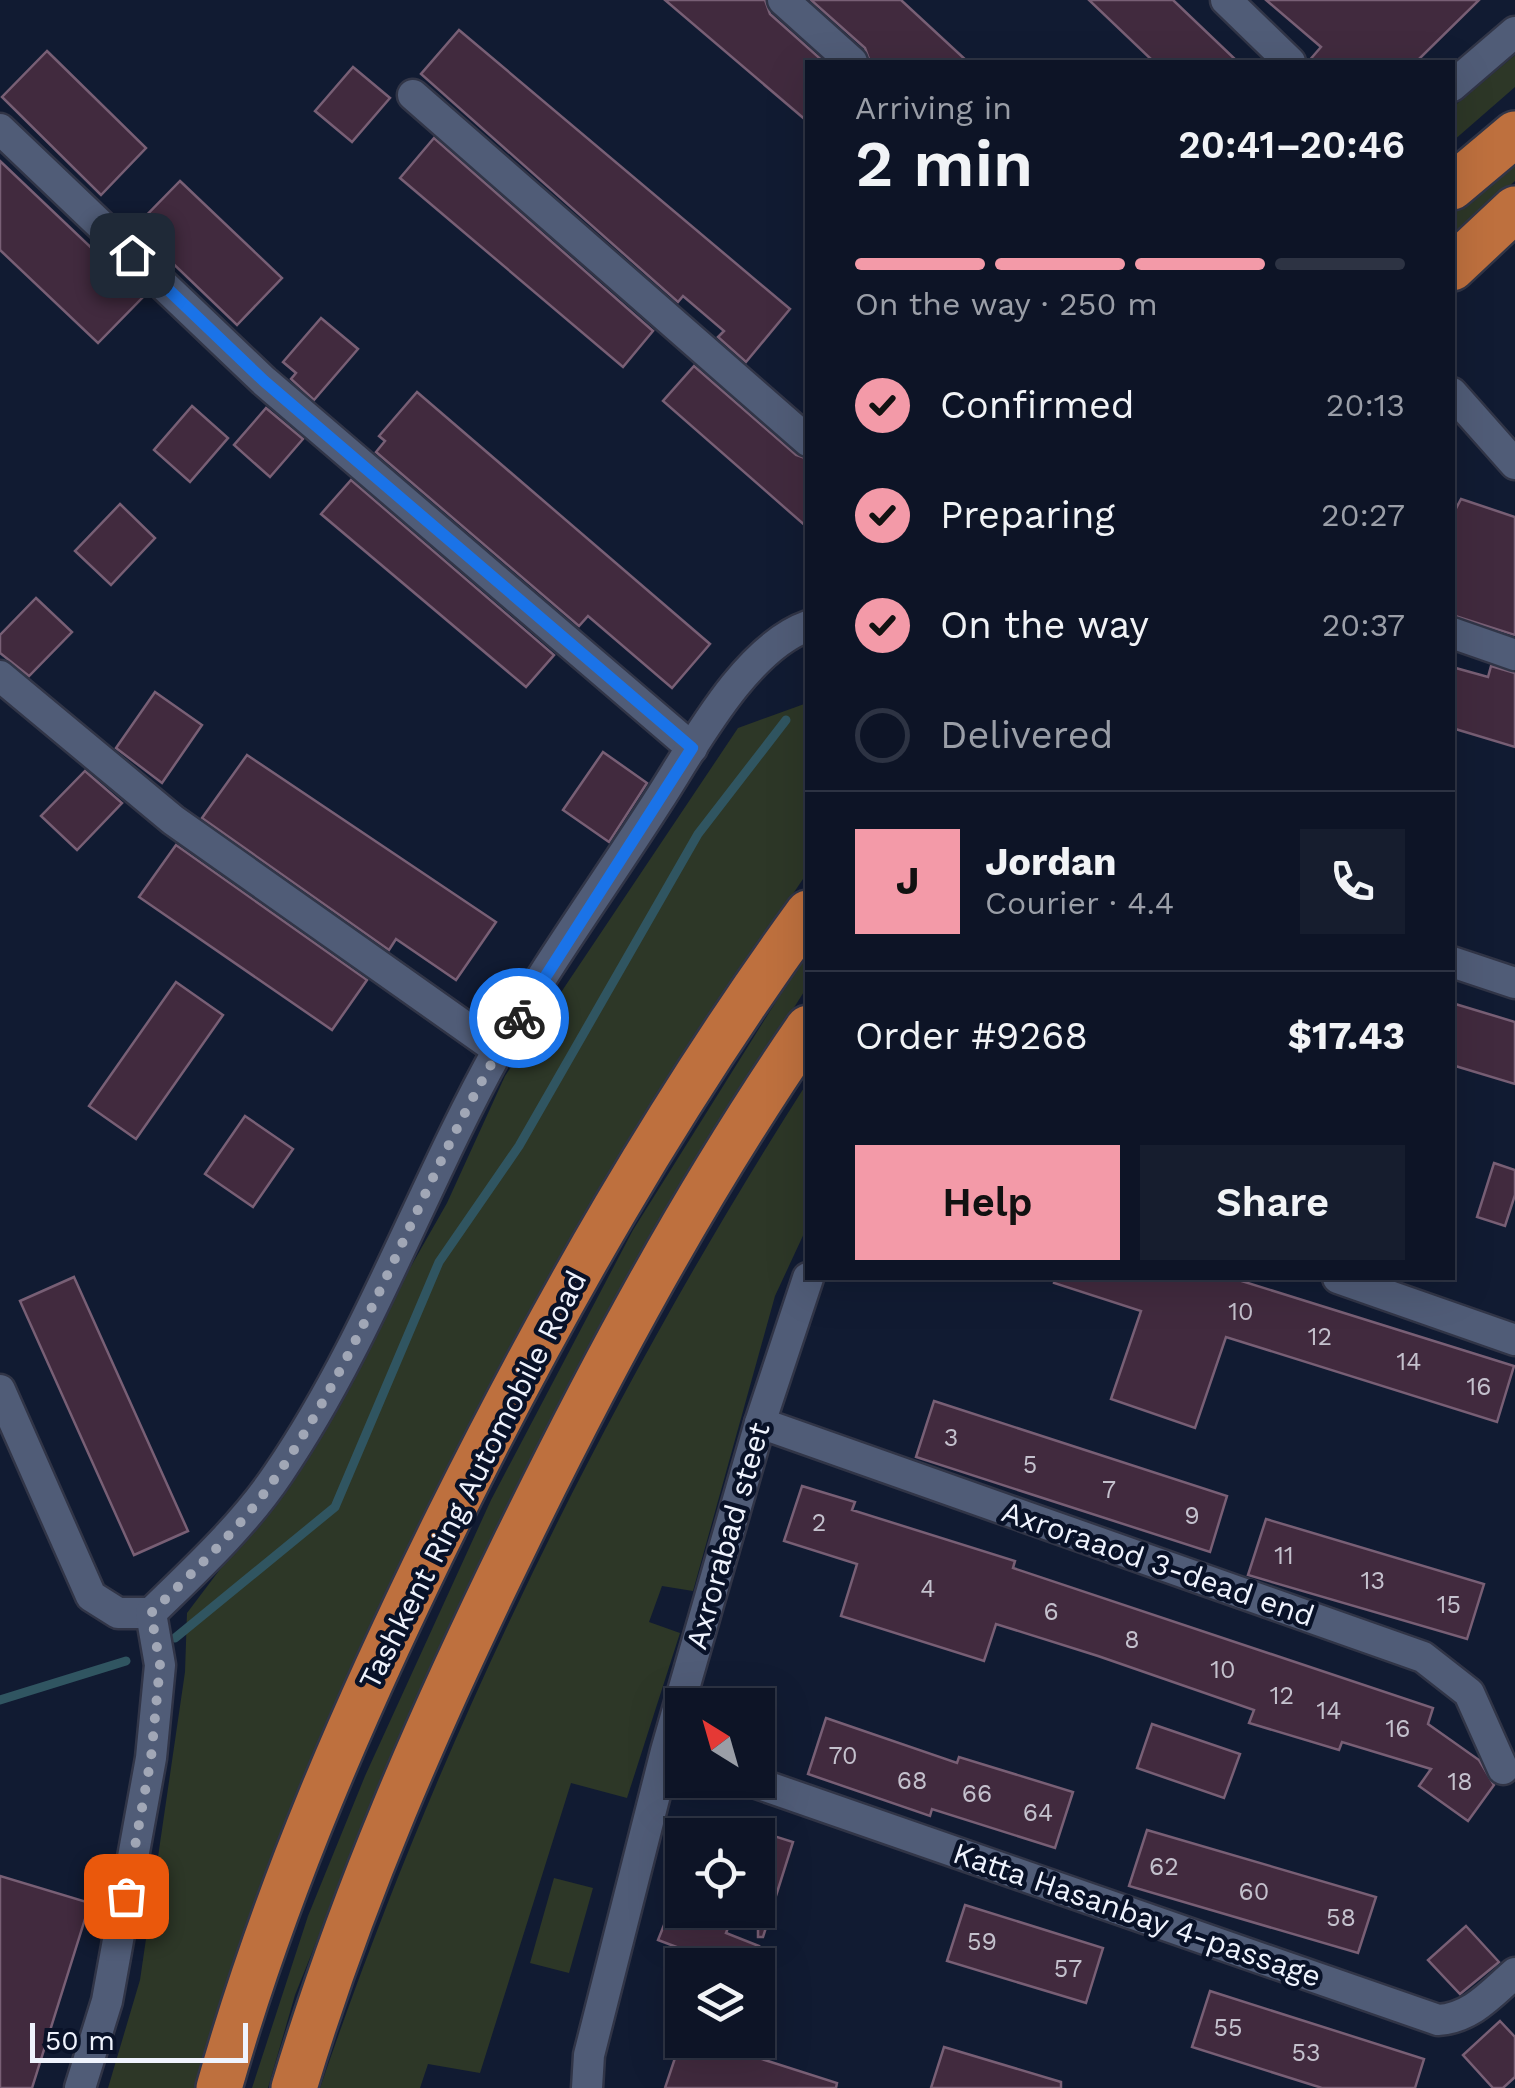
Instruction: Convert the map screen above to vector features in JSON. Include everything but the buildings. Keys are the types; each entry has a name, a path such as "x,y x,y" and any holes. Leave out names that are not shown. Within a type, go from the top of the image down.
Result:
{"highway":[{"path":"1455,184 1515,134"},
{"path":"1455,265 1515,209"},
{"name":"Tashkent Ring Automobile Road","path":"219,2088 254,1971 306,1834 384,1651 476,1464 580,1266 640,1164 805,917"},
{"path":"294,2088 350,1913 384,1826 502,1570 588,1398 678,1233 805,1033"}],"street":[{"path":"783,0 850,60"},
{"path":"1226,0 1288,60"},
{"path":"1455,83 1515,32"},
{"path":"413,95 805,439"},
{"path":"0,129 264,381 692,748"},
{"path":"1455,396 1515,464"},
{"path":"0,1390 91,1596 118,1613 151,1613 220,1546 279,1473 410,1234 498,1050 692,748 752,666 776,641 805,627"},
{"path":"1455,635 1515,655"},
{"path":"0,676 174,820 498,1050"},
{"path":"1455,963 1515,983"},
{"name":"Axrorаbаd steet","path":"691,1688 760,1423 807,1280"},
{"path":"1344,1280 1515,1340"},
{"name":"Axroraaod 3-dead end","path":"760,1423 1423,1657 1469,1694 1504,1768"},
{"path":"80,2088 107,2001 151,1758 160,1665 151,1613"},
{"name":"Axrorаbаd steet","path":"588,2088 588,2055 665,1786"},
{"name":"Katta Hasanbay 4-passage","path":"775,1789 1438,2020 1456,2019 1475,2008 1515,1972"}],"green space":[{"path":"1515,55 1515,87 1455,139 1455,105"},
{"path":"1515,156 1515,181 1455,235 1455,209"},
{"path":"805,704 805,876 696,1038 199,2088 108,2088 140,1980 185,1672 187,1613 295,1470 447,1203 505,1076 738,728"},
{"path":"805,955 805,990 648,1239 506,1507 380,1783 295,1995 268,2088 252,2088 308,1916 365,1776 491,1500 633,1230"},
{"path":"805,1086 805,1231 775,1296 693,1591 662,1586 649,1622 680,1633 627,1798 571,1783 480,2073 428,2064 420,2088 320,2088 367,1957 474,1698 597,1446 734,1202"},
{"path":"554,1878 593,1888 569,1973 530,1963"}],"waterway":[{"path":"175,1638 335,1507 439,1262 519,1146 698,834 786,720"},
{"path":"0,1700 126,1661"}],"way so far":[{"path":"126,1896 151,1758 160,1665 151,1613 220,1546 279,1473 410,1234 498,1050 519,1018"}],"route":[{"path":"132,255 264,381 692,748 519,1018"}]}
